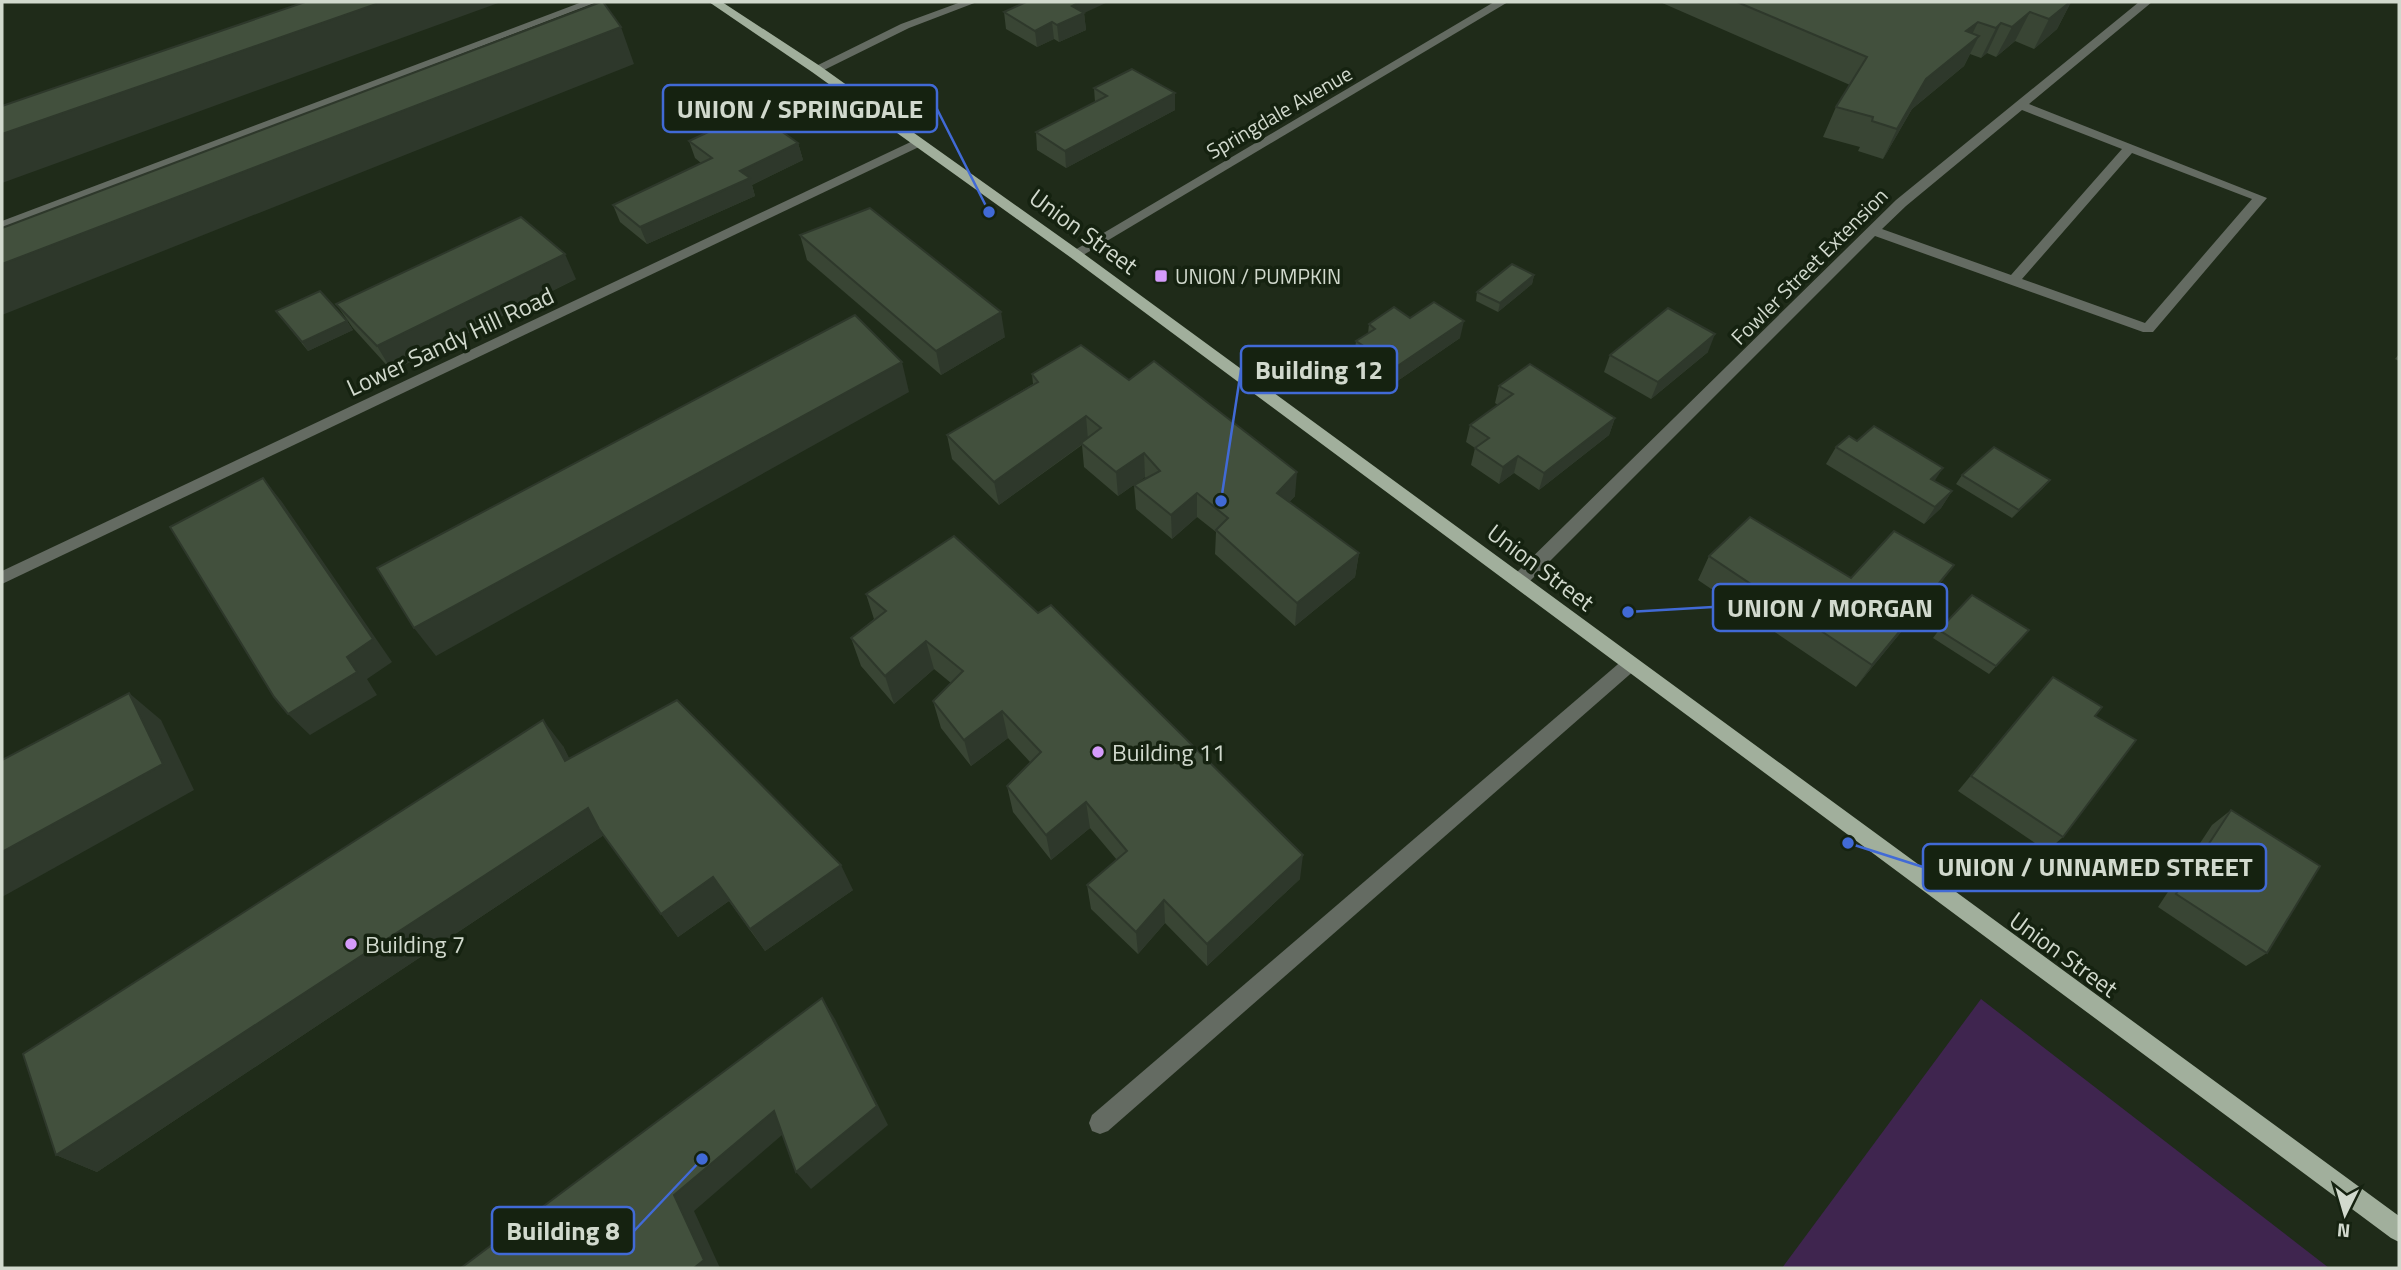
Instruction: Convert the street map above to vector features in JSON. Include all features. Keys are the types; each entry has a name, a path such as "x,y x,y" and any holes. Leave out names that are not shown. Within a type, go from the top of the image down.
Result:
{"main road":[{"name":"Union Street","path":"715,2 816,69 1074,254 2399,1230"}],"street":[{"path":"2,226 591,2"},
{"path":"816,69 905,26 971,2"},
{"name":"Springdale Avenue","path":"1074,254 1502,2"},
{"name":"Fowler Street Extension","path":"1519,581 1901,203 2146,2"},
{"path":"1874,230 2148,329 2260,198 2021,104"},
{"name":"Lower Sandy Hill Road","path":"2,578 917,143"},
{"path":"2013,281 2130,147"},
{"path":"1100,1123 1630,664"}],"shaded area":[{"path":"1981,999 2329,1268 1782,1268"}],"building":[{"path":"305,2 382,2 2,134 2,106"},
{"path":"601,2 621,27 2,264 2,228"},
{"path":"1026,2 1080,2 1072,6 1084,13 1057,25 1052,22 1035,31 1004,12"},
{"path":"1737,2 2070,2 2049,19 2030,12 2012,27 2001,23 1996,28 1978,22 1966,31 1979,36 1926,79 1897,129 1872,121 1873,117 1836,107 1867,57"},
{"path":"1132,69 1175,93 1065,151 1036,132 1107,96 1094,88"},
{"path":"753,111 798,143 740,171 750,178 640,227 613,205 712,158 689,141"},
{"path":"870,208 1001,312 936,351 800,235"},
{"path":"521,217 565,254 377,346 336,304"},
{"path":"1512,264 1534,275 1500,303 1477,292"},
{"path":"320,291 347,321 302,342 276,311"},
{"path":"1434,302 1464,321 1396,367 1356,341 1375,329 1369,324 1394,307 1410,318"},
{"path":"1668,308 1715,334 1658,382 1610,355"},
{"path":"855,315 902,362 414,628 377,568"},
{"path":"1081,345 1129,380 1154,361 1297,472 1277,493 1359,553 1297,603 1216,530 1228,518 1197,493 1171,515 1134,485 1160,471 1144,453 1116,472 1081,443 1101,428 1086,416 994,482 947,435 1038,382 1032,374"},
{"path":"1530,364 1615,418 1544,473 1518,456 1503,467 1475,448 1489,438 1470,425 1513,394 1499,386"},
{"path":"1874,426 1943,468 1931,479 1952,491 1935,507 1836,447 1849,436 1857,441"},
{"path":"1994,447 2050,480 2019,510 1962,475"},
{"path":"263,478 373,639 347,657 357,672 288,714 274,697 170,527"},
{"path":"1750,517 1851,578 1894,531 1954,565 1872,665 1709,556"},
{"name":"Building 11","path":"954,536 1038,613 1051,605 1303,855 1207,944 1164,900 1136,932 1087,885 1127,851 1086,802 1046,835 1007,786 1041,752 1002,711 964,740 933,701 963,671 926,641 885,676 851,638 886,611 866,594"},
{"path":"1972,595 2029,630 1996,666 1939,630"},
{"path":"2053,677 2102,707 2095,716 2136,740 2063,837 1971,776"},
{"path":"129,693 163,764 2,852 2,760"},
{"name":"Building 7","path":"677,700 841,865 750,929 713,877 661,914 599,829 588,808 56,1155 23,1054 543,720 565,761"},
{"path":"2231,810 2320,866 2267,953 2176,894"},
{"path":"822,998 877,1106 796,1172 774,1111 674,1195 704,1260 694,1268 461,1268"}],"place":[{"name":"UNION / SPRINGDALE","path":"989,212"},
{"name":"UNION / PUMPKIN","path":"1161,276"},
{"name":"Building 12","path":"1221,501"},
{"name":"UNION / MORGAN","path":"1628,612"},
{"name":"Building 11","path":"1098,752"},
{"name":"UNION / UNNAMED STREET","path":"1848,843"},
{"name":"Building 7","path":"351,944"},
{"name":"Building 8","path":"702,1159"}]}
